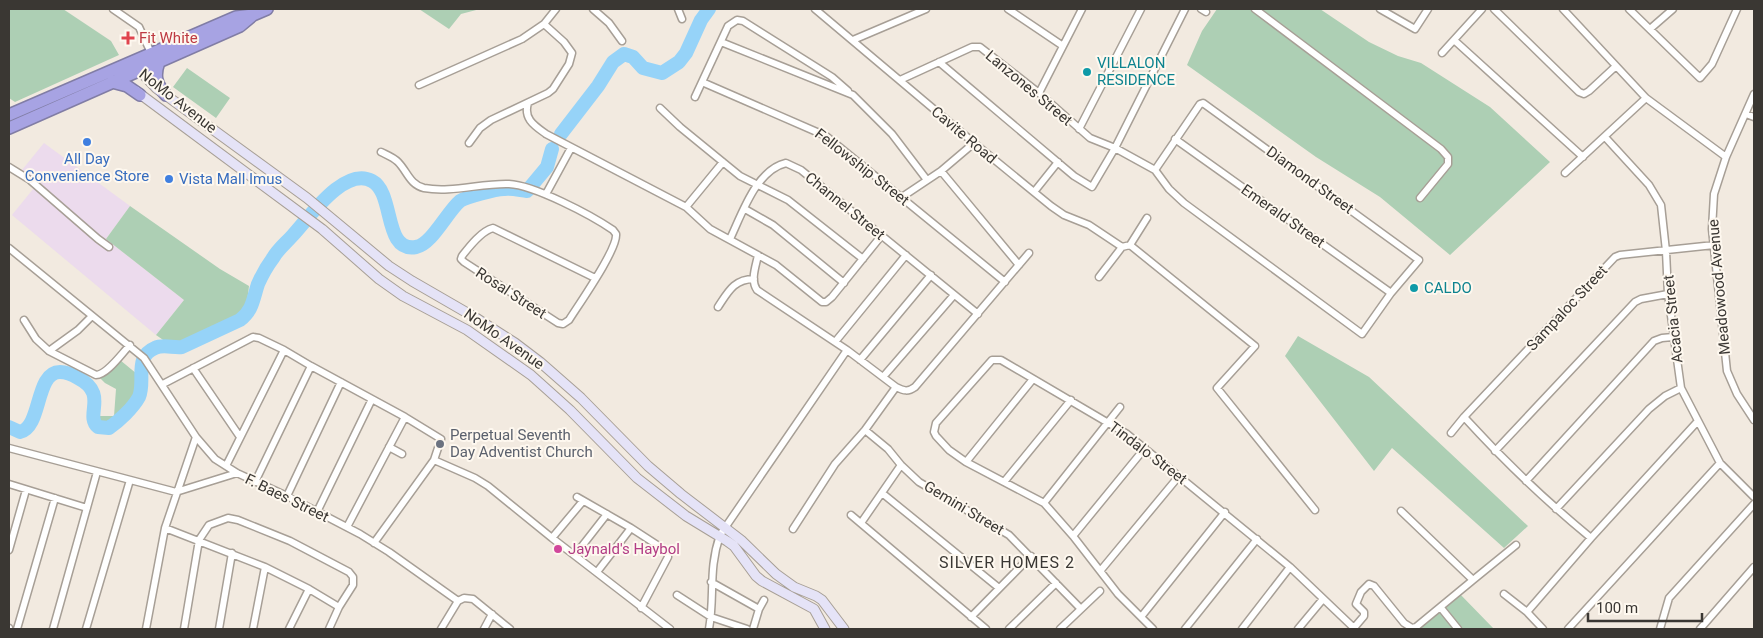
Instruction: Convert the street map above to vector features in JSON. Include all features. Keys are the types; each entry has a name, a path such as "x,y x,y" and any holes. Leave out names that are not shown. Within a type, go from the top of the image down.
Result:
{"highway":[{"path":"9,128 125,77 155,60 240,26 251,12 268,9"},
{"path":"9,115 128,64 155,60"},
{"path":"155,60 156,80 160,89 166,95"},
{"path":"112,82 127,86 140,95"}],"main road":[{"name":"NoMo Avenue","path":"825,629 814,609 788,596 756,576 734,546 720,535 686,516 637,478 570,410 531,375 467,330 403,296 379,279 322,229 140,95 125,77 128,64 139,70 151,84 307,198 389,266 412,282 476,318 540,362 581,398 648,466 681,494 726,527 782,580 822,600 844,629"}],"street":[{"path":"113,9 139,28 155,60"},
{"path":"419,85 522,39 544,24 556,9"},
{"path":"593,9 609,22 622,41"},
{"path":"678,9 682,19"},
{"name":"Cavite Road","path":"815,9 1034,192 1064,215 1089,224 1122,247"},
{"path":"853,40 926,9"},
{"path":"1008,9 1063,46"},
{"path":"1039,93 1082,9"},
{"path":"1078,129 1141,9"},
{"path":"939,62 1074,176 1092,186 1115,148 1186,9"},
{"path":"1255,9 1441,149 1448,157 1448,164 1420,198"},
{"path":"1380,9 1414,29 1428,9"},
{"path":"1442,53 1482,9"},
{"path":"1494,9 1579,92 1584,94 1589,91 1616,66"},
{"path":"1563,9 1646,98 1726,157"},
{"path":"1630,9 1700,78 1712,64 1737,9"},
{"path":"1650,29 1673,9"},
{"path":"695,97 728,26 737,20 743,21 832,77 892,134 928,180"},
{"path":"470,143 480,128 491,120 553,89 571,59 572,53 569,47 544,24"},
{"path":"1454,40 1583,157"},
{"path":"721,42 853,96"},
{"name":"Lanzones Street","path":"900,80 972,47 980,47 1039,93 1078,129 1097,142 1115,148 1155,170"},
{"name":"Fellowship Street","path":"702,82 826,136 1005,282"},
{"name":"Meadowood Avenue","path":"1754,94 1726,157 1714,194 1712,228 1727,371 1737,394 1754,420"},
{"path":"1566,173 1646,98"},
{"path":"528,103 527,116 530,121 546,134 686,207 710,229 776,265 822,302 829,301 882,235"},
{"name":"Diamond Street","path":"1175,139 1200,104 1207,104 1419,260 1391,294"},
{"path":"660,108 680,127 740,176 788,200 863,259"},
{"path":"1746,114 1754,117"},
{"name":"Acacia Street","path":"1605,137 1644,180 1661,205 1668,294 1681,388 1720,463 1754,497"},
{"path":"1175,139 1155,170 1169,189 1184,203 1362,334 1391,294"},
{"name":"Emerald Street","path":"1175,139 1391,294"},
{"path":"902,197 942,171 974,143"},
{"path":"381,152 398,162 410,179 423,188 510,184 526,187 544,194 570,148"},
{"path":"686,207 723,162"},
{"path":"1034,192 1058,162"},
{"name":"Channel Street","path":"730,239 756,184 776,167 786,163 801,170 978,314"},
{"path":"9,167 30,180 98,239 110,247"},
{"path":"942,171 1019,265"},
{"name":"Rosal Street","path":"544,194 608,226 616,234 615,244 595,278 569,320 563,324 558,323 462,261 462,256 488,229 493,228 595,278"},
{"path":"745,210 773,225 844,283"},
{"path":"1099,277 1122,247 1130,245 1147,218"},
{"path":"1130,245 1255,346 1217,388 1315,510"},
{"name":"Sampaloc Street","path":"1452,433 1615,257 1714,245"},
{"name":"F. Baes Street","path":"9,248 130,345 148,362 196,437 210,454 237,473 287,496 374,543 458,601"},
{"path":"758,255 754,279 757,290 847,350 896,387 905,391 910,390 1029,253"},
{"path":"835,342 906,255"},
{"path":"860,360 931,275"},
{"path":"718,308 737,283 745,279 754,279"},
{"path":"1495,451 1635,302 1649,297 1668,294"},
{"path":"884,377 954,295"},
{"path":"49,351 78,330 92,316"},
{"path":"24,320 36,339 49,351 99,375 105,372 130,345"},
{"path":"163,384 253,337 259,338 440,437 441,442 434,460 374,543"},
{"path":"1526,481 1654,341 1673,337"},
{"path":"226,466 284,350"},
{"path":"709,629 711,582 715,550 720,535 847,350"},
{"name":"Tindalo Street","path":"966,462 949,450 936,436 934,427 992,360 1001,360 1128,434 1290,567 1354,629"},
{"path":"255,482 310,366"},
{"path":"193,368 240,437"},
{"path":"1033,379 966,462 1044,503 1073,536 1118,594 1153,629"},
{"path":"287,496 341,382"},
{"path":"793,529 835,464 865,430 896,387"},
{"path":"1556,509 1649,409 1665,396 1681,388"},
{"path":"317,512 372,399"},
{"path":"1004,482 1071,400"},
{"path":"1044,503 1120,407"},
{"path":"347,527 405,417"},
{"path":"1464,418 1526,481 1591,538"},
{"path":"1527,612 1591,538 1697,422"},
{"name":"Gemini Street","path":"865,430 888,449 901,465 920,482 1009,535 1081,609"},
{"path":"146,629 165,528 196,437"},
{"path":"389,447 402,454"},
{"path":"9,448 176,492 237,473"},
{"path":"1073,536 1145,448"},
{"path":"434,460 488,486 670,629"},
{"path":"1568,629 1720,463"},
{"path":"861,523 901,465"},
{"path":"53,629 97,472"},
{"path":"1100,570 1179,476"},
{"path":"86,629 130,480"},
{"path":"9,484 87,508"},
{"path":"9,550 26,490"},
{"path":"882,493 999,588"},
{"path":"577,497 668,552 668,557 641,608"},
{"path":"17,629 55,498"},
{"path":"552,538 583,501"},
{"path":"1660,629 1669,598 1754,504"},
{"path":"1401,511 1473,580"},
{"path":"1141,617 1225,512"},
{"path":"575,555 607,514"},
{"path":"851,515 986,629"},
{"path":"184,629 199,540 209,525 232,518 290,541 344,569 353,577 353,585 339,607 329,629"},
{"path":"165,528 265,567 309,589 339,607"},
{"path":"597,572 631,528"},
{"path":"1184,629 1257,539"},
{"path":"1354,629 1364,615 1356,604 1361,592 1368,584 1374,586 1404,623 1412,628 1416,627 1516,545"},
{"path":"219,629 232,553"},
{"path":"971,617 1031,556"},
{"path":"253,629 265,567"},
{"path":"1242,629 1290,567"},
{"path":"1700,629 1754,567"},
{"path":"711,582 759,610"},
{"path":"1009,629 1056,583"},
{"path":"289,629 309,589"},
{"path":"1060,629 1100,591"},
{"path":"1504,594 1527,612 1543,629"},
{"path":"677,595 711,616 747,629"},
{"path":"441,629 458,601 464,598 473,599 510,629"},
{"path":"1298,629 1323,599"},
{"path":"753,629 764,600"},
{"path":"1441,608 1458,629"},
{"path":"484,629 492,614"}],"shaded area":[{"path":"44,143 130,206 106,239 184,300 156,335 12,215 38,183 22,170"}],"green space":[{"path":"9,9 63,9 111,41 119,55 15,102 9,98"},
{"path":"419,9 480,9 461,14 449,29"},
{"path":"1217,9 1320,9 1369,42 1398,56 1421,63 1490,107 1550,162 1450,255 1380,197 1316,157 1187,65 1202,31"},
{"path":"187,68 230,98 216,118 173,87"},
{"path":"130,206 220,269 249,286 246,310 243,314 178,344 169,344 156,335 184,300 106,239"},
{"path":"1298,336 1369,377 1528,526 1504,548 1392,448 1374,471 1285,356"},
{"path":"120,360 137,374 137,390 132,402 105,426 97,421 97,416 114,416 116,389 100,378 105,376"},
{"path":"1458,592 1494,629 1411,629"}],"waterway":[{"path":"561,134 598,86 613,62 624,54 633,57 643,68 662,73 679,62 686,53 701,20 709,9"},
{"path":"9,427 20,432 27,428 32,421 46,381 52,374 60,372 72,375 87,384 94,397 94,422 98,427 109,428 126,414 139,397 142,363 148,352 161,346 182,347 240,320 250,308 258,284 277,252 328,196 350,181 361,178 372,181 384,197 398,241 406,246 416,247 422,245 434,234 455,206 463,199 500,189 527,191 547,167 552,149"}],"place":[{"name":"Fit White","path":"128,38"},
{"name":"VILLALON RESIDENCE","path":"1087,72"},
{"name":"All Day Convenience Store","path":"87,142"},
{"name":"Vista Mall Imus","path":"169,179"},
{"name":"CALDO","path":"1414,288"},
{"name":"Perpetual Seventh Day Adventist Church","path":"440,444"},
{"name":"Jaynald's Haybol","path":"558,549"}],"district":[{"name":"SILVER HOMES 2","path":"1007,562"}]}
